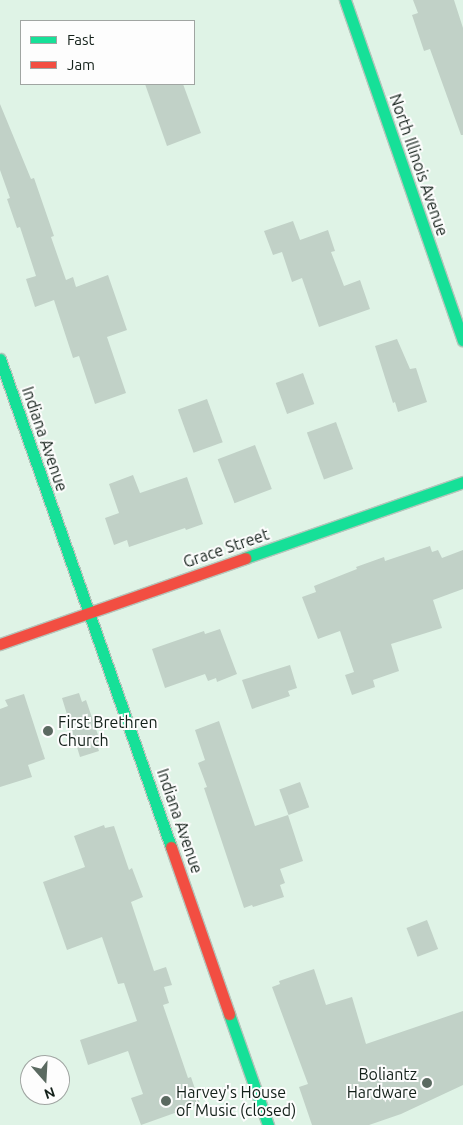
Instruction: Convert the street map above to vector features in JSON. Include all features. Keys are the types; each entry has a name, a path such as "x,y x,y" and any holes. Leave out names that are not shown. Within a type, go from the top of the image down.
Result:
{"street":[{"name":"North Illinois Avenue","path":"345,0 463,340"},
{"name":"Indiana Avenue","path":"0,359 268,1125"},
{"name":"Grace Street","path":"0,644 463,482"}],"building":[{"path":"413,0 454,0 463,28 463,135 461,135 430,49 424,51 412,15 418,13"},
{"path":"145,85 183,85 201,133 167,146"},
{"path":"0,104 31,179 34,178 54,236 51,237 66,280 73,277 76,287 108,275 127,330 107,337 126,393 95,404 79,356 73,358 54,300 35,307 26,279 36,276 20,227 17,228 7,199 10,198 0,170"},
{"path":"293,221 300,240 328,230 335,251 331,252 344,286 360,280 370,309 319,327 302,278 292,282 282,252 273,255 264,231"},
{"path":"397,339 410,369 416,368 427,402 398,412 395,402 393,403 375,346"},
{"path":"303,373 314,404 287,414 276,383"},
{"path":"207,399 223,442 194,453 178,410"},
{"path":"336,422 353,469 324,480 307,433"},
{"path":"255,445 272,489 235,503 218,459"},
{"path":"133,475 140,493 187,477 203,524 186,530 185,528 129,547 127,540 114,545 105,518 119,513 109,484"},
{"path":"430,546 432,552 438,550 442,558 463,550 463,589 433,600 442,628 391,644 399,671 373,680 375,687 352,695 345,675 354,672 340,631 318,639 302,597 316,592 314,586 357,569 356,567 384,557 385,561"},
{"path":"220,629 237,674 217,682 216,678 208,681 205,674 165,688 152,649 204,631 205,634"},
{"path":"290,665 297,688 288,691 290,696 252,709 242,680"},
{"path":"79,693 82,702 86,700 100,741 96,742 99,751 80,757 62,698"},
{"path":"24,694 45,759 28,765 32,777 0,787 0,709 8,706 5,700"},
{"path":"219,721 255,826 288,815 303,861 280,869 285,883 280,885 284,897 253,907 252,905 244,908 204,788 207,787 198,763 205,760 195,730"},
{"path":"300,782 309,807 289,815 279,790"},
{"path":"104,825 105,828 114,826 129,870 132,868 143,897 131,902 154,971 166,967 172,985 164,987 169,1003 163,1005 188,1078 191,1077 200,1104 141,1125 131,1098 143,1094 128,1051 88,1065 80,1040 137,1021 124,983 118,984 102,937 67,950 43,882 85,867 74,836"},
{"path":"427,920 438,949 418,957 406,928"},
{"path":"314,969 326,1005 352,997 366,1044 463,1011 463,1085 401,1114 369,1125 312,1125 299,1087 308,1084 272,987 280,984 279,981"}],"traffic: fast":[{"path":"345,0 463,340"},
{"path":"0,359 171,847"},
{"path":"245,558 463,482"},
{"path":"229,1014 268,1125"}],"traffic: jam":[{"path":"0,644 245,558"},
{"path":"171,847 229,1014"}],"place":[{"name":"First Brethren Church","path":"48,731"},
{"name":"Boliantz Hardware","path":"427,1083"},
{"name":"Harvey's House of Music (closed)","path":"166,1101"}]}
